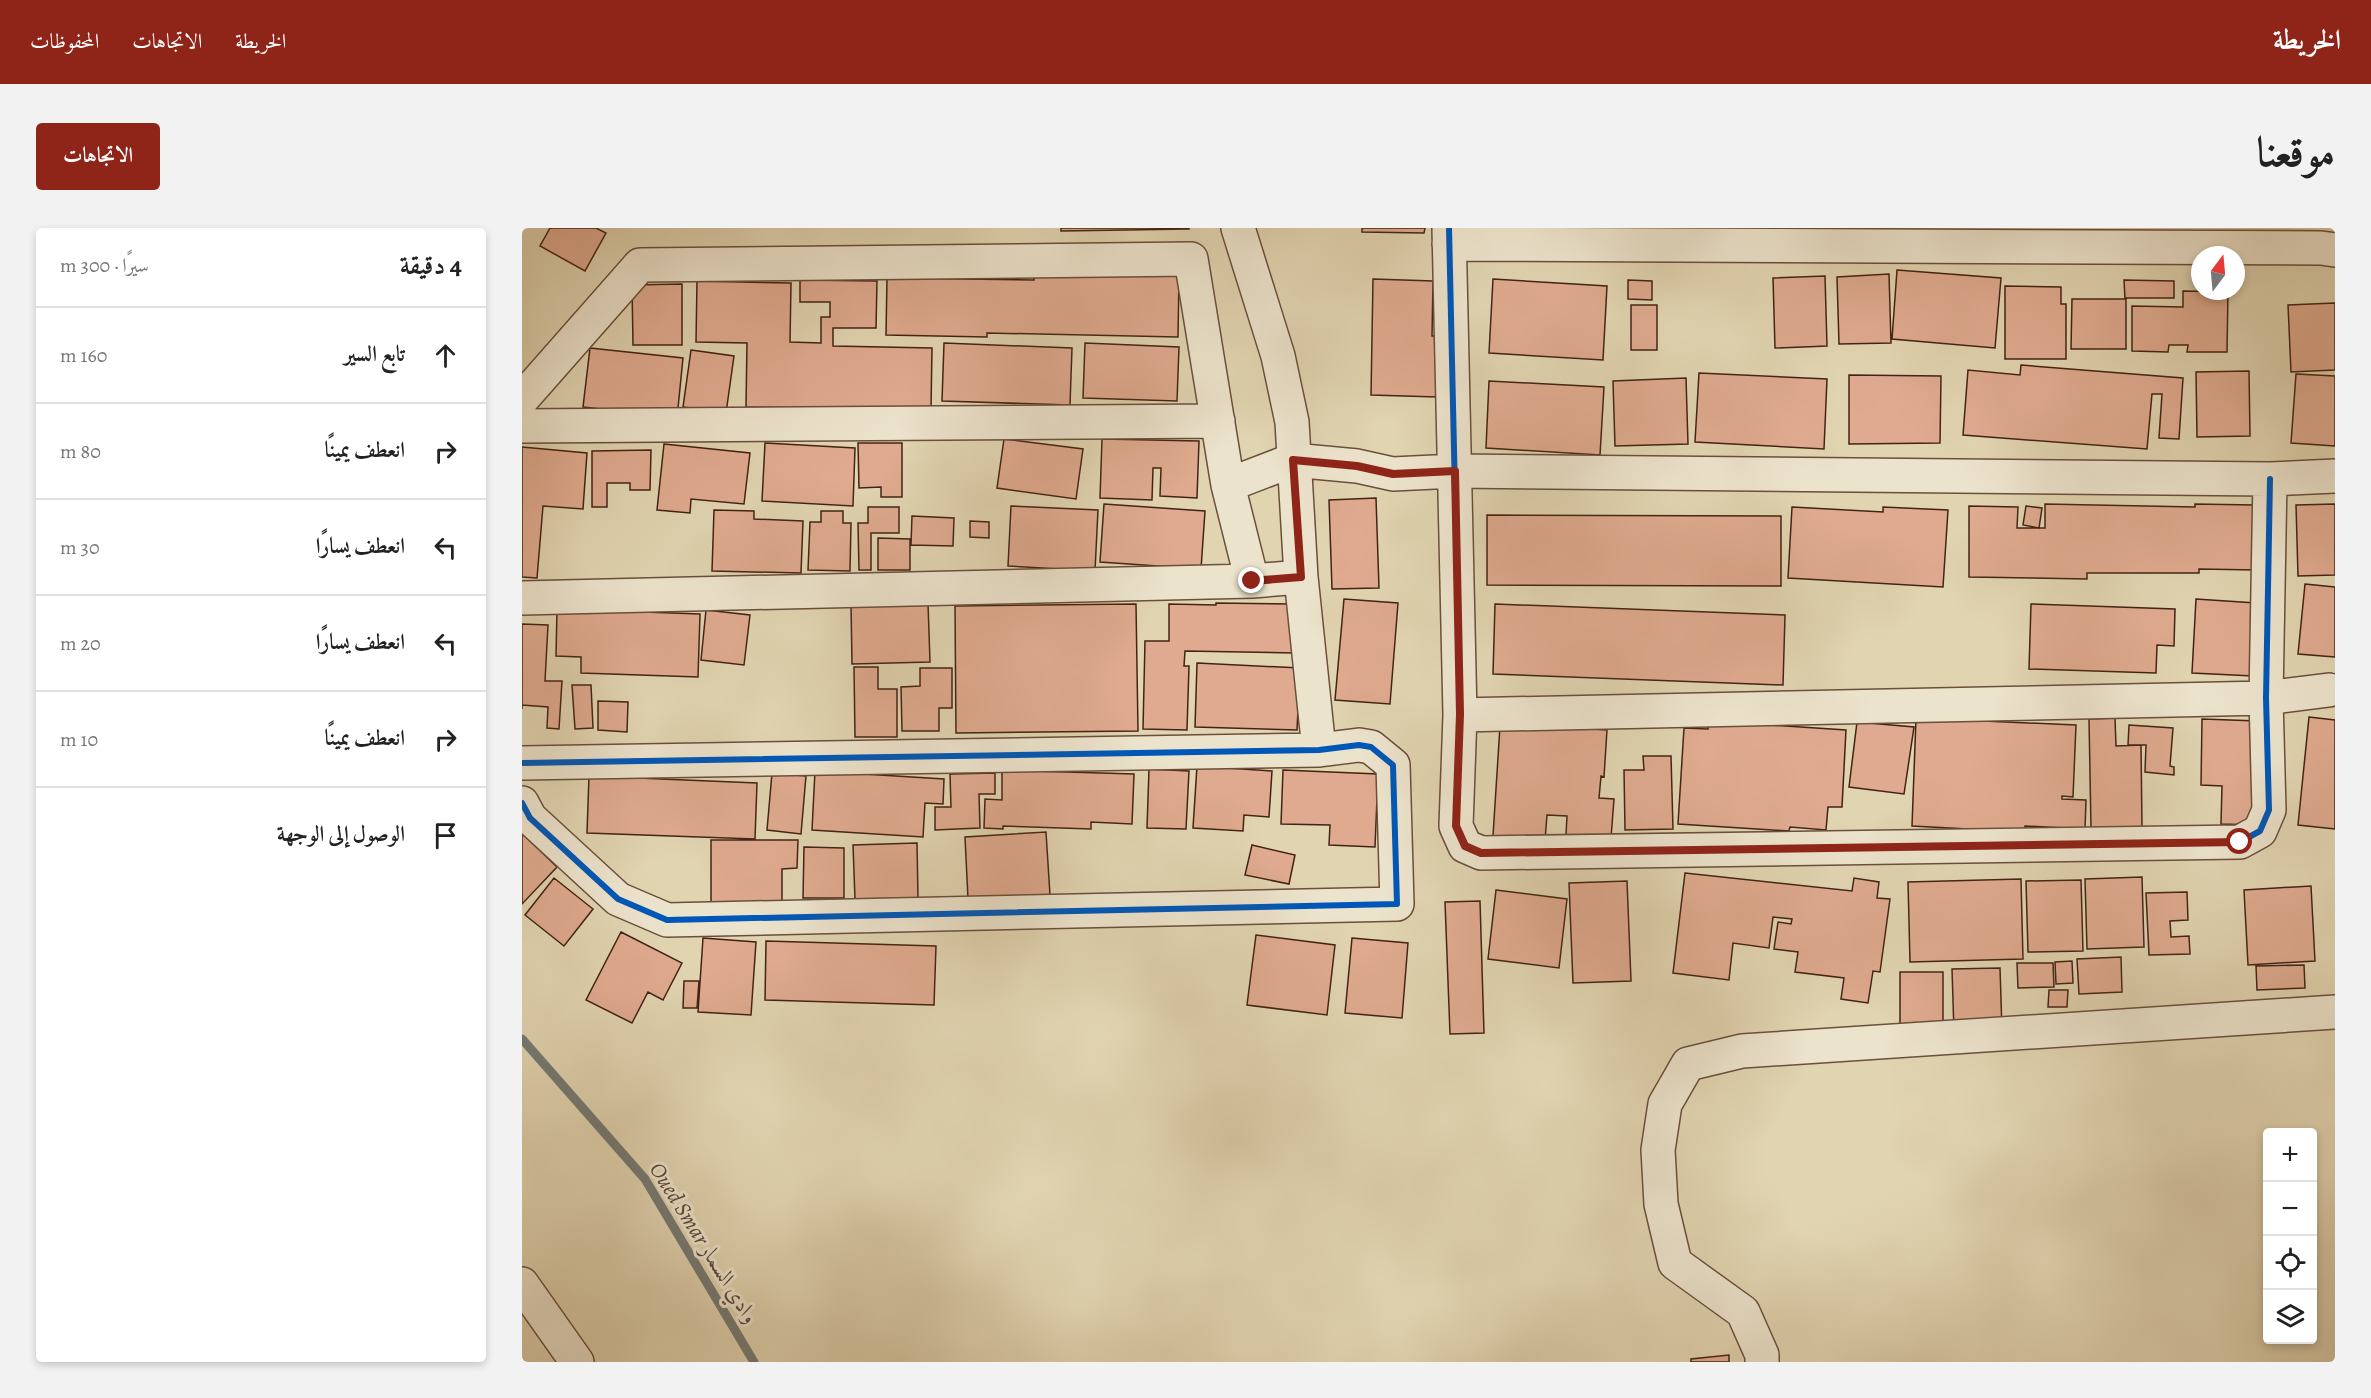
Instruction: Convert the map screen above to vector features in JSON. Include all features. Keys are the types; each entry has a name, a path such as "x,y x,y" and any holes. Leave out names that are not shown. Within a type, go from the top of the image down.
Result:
{"street":[{"path":"1238,228 1278,356 1292,422 1301,577 1319,750"},
{"path":"2270,479 2266,698 2269,810 2260,831 2240,842 1481,853 1465,846 1456,826 1460,714 1449,236 2335,250"},
{"path":"522,399 640,265 1191,259 1228,485 1252,581"},
{"path":"522,426 1218,421"},
{"path":"1228,485 1293,460 1357,466 1393,474 1455,471 2270,479 2335,476"},
{"path":"522,598 1252,581 1301,577"},
{"path":"1460,714 2266,698 2329,690"},
{"path":"522,763 1319,750 1359,745 1371,747 1393,765 1397,904 667,920 618,899 530,818 522,803"},
{"path":"1762,1362 1762,1355 1743,1312 1676,1263 1661,1204 1658,1150 1665,1104 1688,1064 1742,1051 2335,1012"},
{"path":"522,1284 577,1362"}],"building":[{"path":"550,228 596,228 606,233 585,271 540,246"},
{"path":"1061,228 1189,228 1189,229 1061,231"},
{"path":"1362,228 1425,228 1424,233 1362,232"},
{"path":"1897,270 2001,278 1995,348 1892,339"},
{"path":"1034,274 1179,276 1178,337 987,333 987,337 886,335 887,278 1034,280"},
{"path":"1889,274 1891,343 1839,344 1837,277"},
{"path":"1825,276 1827,346 1775,348 1773,278"},
{"path":"1373,279 1433,281 1432,336 1438,336 1437,397 1371,395"},
{"path":"1493,279 1607,286 1603,360 1489,353"},
{"path":"800,280 877,281 876,328 833,328 833,346 932,348 931,410 746,407 747,343 696,342 697,281 791,283 790,342 821,343 821,317 830,317 830,302 800,302"},
{"path":"1628,280 1652,281 1652,300 1628,299"},
{"path":"2124,280 2174,281 2174,298 2126,298 2126,349 2071,349 2072,299 2125,299"},
{"path":"682,284 682,345 633,345 632,285"},
{"path":"2005,286 2061,287 2061,304 2066,304 2066,359 2005,359"},
{"path":"2183,291 2191,291 2191,300 2228,300 2227,352 2187,352 2188,345 2169,345 2168,352 2132,351 2132,306 2183,307"},
{"path":"2335,303 2335,370 2291,372 2288,305"},
{"path":"1631,305 1657,305 1657,350 1631,350"},
{"path":"944,343 1072,348 1070,405 942,401"},
{"path":"1085,343 1179,347 1177,401 1083,398"},
{"path":"590,348 683,358 677,418 583,407"},
{"path":"691,350 734,356 726,413 683,407"},
{"path":"2021,365 2183,378 2179,439 2159,438 2162,394 2152,394 2147,449 1963,435 1968,370 2020,375"},
{"path":"2249,371 2250,436 2197,437 2196,372"},
{"path":"1699,373 1827,379 1824,449 1695,442"},
{"path":"2296,374 2335,376 2335,446 2291,443"},
{"path":"1849,375 1941,376 1940,443 1849,444"},
{"path":"1686,378 1688,444 1615,446 1613,381"},
{"path":"1489,381 1604,387 1600,455 1486,448"},
{"path":"1004,439 1083,449 1076,499 997,488"},
{"path":"1102,439 1199,441 1197,498 1160,496 1161,468 1153,468 1152,500 1100,498"},
{"path":"765,443 855,448 853,506 762,501"},
{"path":"858,443 902,443 902,497 881,497 881,487 859,488"},
{"path":"664,444 750,453 744,504 691,499 690,513 657,510"},
{"path":"522,447 587,453 583,509 543,506 537,578 522,577"},
{"path":"651,450 650,490 630,490 630,483 607,483 607,507 592,507 592,451"},
{"path":"1376,498 1379,588 1332,589 1329,500"},
{"path":"1104,504 1205,511 1201,569 1100,562"},
{"path":"2045,504 2195,507 2195,504 2255,505 2257,570 2199,569 2199,573 2087,573 2087,579 1969,577 1969,506 2018,507 2017,528 2045,528"},
{"path":"2335,504 2335,575 2298,576 2296,505"},
{"path":"1011,506 1098,510 1095,571 1008,566"},
{"path":"2026,506 2042,508 2039,528 2023,525"},
{"path":"868,507 899,507 899,533 871,533 871,570 859,570 858,523 868,523"},
{"path":"1792,507 1883,512 1883,507 1948,510 1943,587 1788,578"},
{"path":"714,510 754,511 754,519 803,521 801,573 712,571"},
{"path":"821,511 843,511 843,523 851,523 850,571 808,570 810,522 821,522"},
{"path":"1487,515 1781,516 1781,586 1487,585"},
{"path":"912,516 954,518 953,546 911,545"},
{"path":"970,521 989,522 989,538 970,537"},
{"path":"878,538 910,539 910,570 878,570"},
{"path":"2305,584 2335,587 2335,657 2298,654"},
{"path":"1344,599 1398,603 1390,704 1335,700"},
{"path":"2196,599 2256,603 2253,676 2192,673"},
{"path":"928,603 930,662 852,664 851,604"},
{"path":"1216,603 1295,604 1294,653 1185,651 1184,666 1189,666 1187,730 1143,729 1145,641 1169,641 1169,604 1216,605"},
{"path":"1136,604 1138,731 956,733 955,606"},
{"path":"1495,604 1785,615 1783,685 1493,674"},
{"path":"2031,604 2175,609 2174,646 2157,645 2156,673 2029,669"},
{"path":"557,609 700,614 698,677 581,673 581,657 556,656"},
{"path":"706,610 750,615 744,665 701,660"},
{"path":"522,624 548,625 545,681 562,681 559,729 547,728 548,707 522,705"},
{"path":"1197,663 1300,668 1297,730 1195,727"},
{"path":"854,667 878,667 878,689 897,689 897,737 855,737"},
{"path":"920,668 952,668 952,708 939,708 939,731 902,731 901,687 920,686"},
{"path":"572,685 591,685 593,728 575,729"},
{"path":"598,701 628,702 627,732 598,730"},
{"path":"2309,717 2335,720 2335,829 2298,825"},
{"path":"1916,718 2076,725 2073,797 2062,796 2062,799 2086,800 2085,829 2025,826 2025,832 1912,826"},
{"path":"2115,718 2116,746 2141,745 2142,827 2091,828 2089,719"},
{"path":"2202,719 2258,721 2255,825 2221,824 2222,786 2201,785"},
{"path":"1708,721 1846,730 1842,807 1828,807 1826,830 1790,827 1789,831 1678,824 1684,728 1708,729"},
{"path":"1857,722 1914,727 1904,794 1849,787"},
{"path":"2129,725 2173,728 2170,766 2174,767 2174,775 2145,772 2146,745 2128,745"},
{"path":"1500,726 1558,730 1559,727 1607,730 1604,777 1601,776 1599,798 1614,799 1611,838 1566,835 1567,816 1547,815 1545,840 1493,836"},
{"path":"1643,756 1671,756 1673,829 1625,830 1624,770 1644,770"},
{"path":"1197,766 1272,771 1269,817 1244,815 1243,831 1193,828"},
{"path":"1149,769 1189,771 1186,829 1147,828"},
{"path":"1002,770 1134,774 1132,824 1091,822 1091,829 1003,826 1003,829 984,828 985,799 1002,800"},
{"path":"1283,770 1378,774 1375,847 1329,845 1330,825 1281,824"},
{"path":"815,771 944,779 943,804 925,803 923,837 812,830"},
{"path":"772,773 806,776 801,834 767,830"},
{"path":"995,773 995,794 979,794 980,828 935,830 935,807 951,807 950,774"},
{"path":"589,776 757,783 755,839 587,833"},
{"path":"1046,832 1050,895 968,899 965,837"},
{"path":"524,835 557,867 522,904 522,836"},
{"path":"711,840 798,840 797,868 782,869 782,903 711,902"},
{"path":"917,843 918,898 855,899 853,845"},
{"path":"1252,845 1295,855 1289,884 1245,875"},
{"path":"804,847 844,848 844,898 803,898"},
{"path":"1685,873 1852,891 1854,878 1879,882 1877,898 1890,899 1880,972 1873,971 1868,1003 1841,999 1844,978 1795,972 1798,952 1774,949 1778,922 1791,924 1792,919 1773,917 1769,948 1733,943 1729,980 1673,973"},
{"path":"2142,877 2144,947 2087,949 2085,879"},
{"path":"554,878 593,909 564,946 525,915"},
{"path":"2021,879 2023,959 1910,962 1908,882"},
{"path":"2081,880 2083,951 2028,952 2026,881"},
{"path":"1627,881 1631,981 1573,983 1569,883"},
{"path":"2311,886 2315,961 2248,965 2244,890"},
{"path":"1496,890 1567,899 1559,968 1488,959"},
{"path":"2187,892 2188,920 2170,921 2171,937 2189,936 2190,954 2149,955 2146,893"},
{"path":"1480,901 1484,1033 1450,1034 1445,902"},
{"path":"621,932 682,963 663,1000 648,992 632,1023 586,1000"},
{"path":"1256,935 1335,945 1327,1015 1247,1005"},
{"path":"703,938 756,942 751,1015 698,1012"},
{"path":"1352,938 1408,943 1402,1018 1345,1013"},
{"path":"766,941 936,946 934,1005 765,1000"},
{"path":"2121,957 2122,992 2079,994 2077,959"},
{"path":"2072,961 2073,983 2056,984 2055,962"},
{"path":"2017,963 2053,963 2054,987 2018,988"},
{"path":"2304,965 2305,988 2257,990 2256,966"},
{"path":"2000,968 2002,1030 1954,1032 1952,969"},
{"path":"1900,972 1943,972 1943,1030 1900,1030"},
{"path":"684,981 699,981 697,1008 683,1008"},
{"path":"2049,990 2068,990 2067,1007 2048,1007"},
{"path":"1729,1355 1729,1362 1691,1362 1691,1359"}],"waterway":[{"name":"Oued Smar وادي السمار","path":"522,1039 645,1179 754,1362"}],"cycle path":[{"path":"1449,228 1460,715 1456,826 1465,846 1481,853 2240,842 2260,831 2269,810 2266,698 2270,479"},
{"path":"522,763 1319,750 1359,745 1371,747 1393,765 1397,904 667,920 618,899 530,818 522,803"}],"route":[{"path":"1252,581 1301,577 1293,460 1357,466 1393,474 1455,471 1460,714 1456,826 1465,846 1481,853 2240,842"}]}
